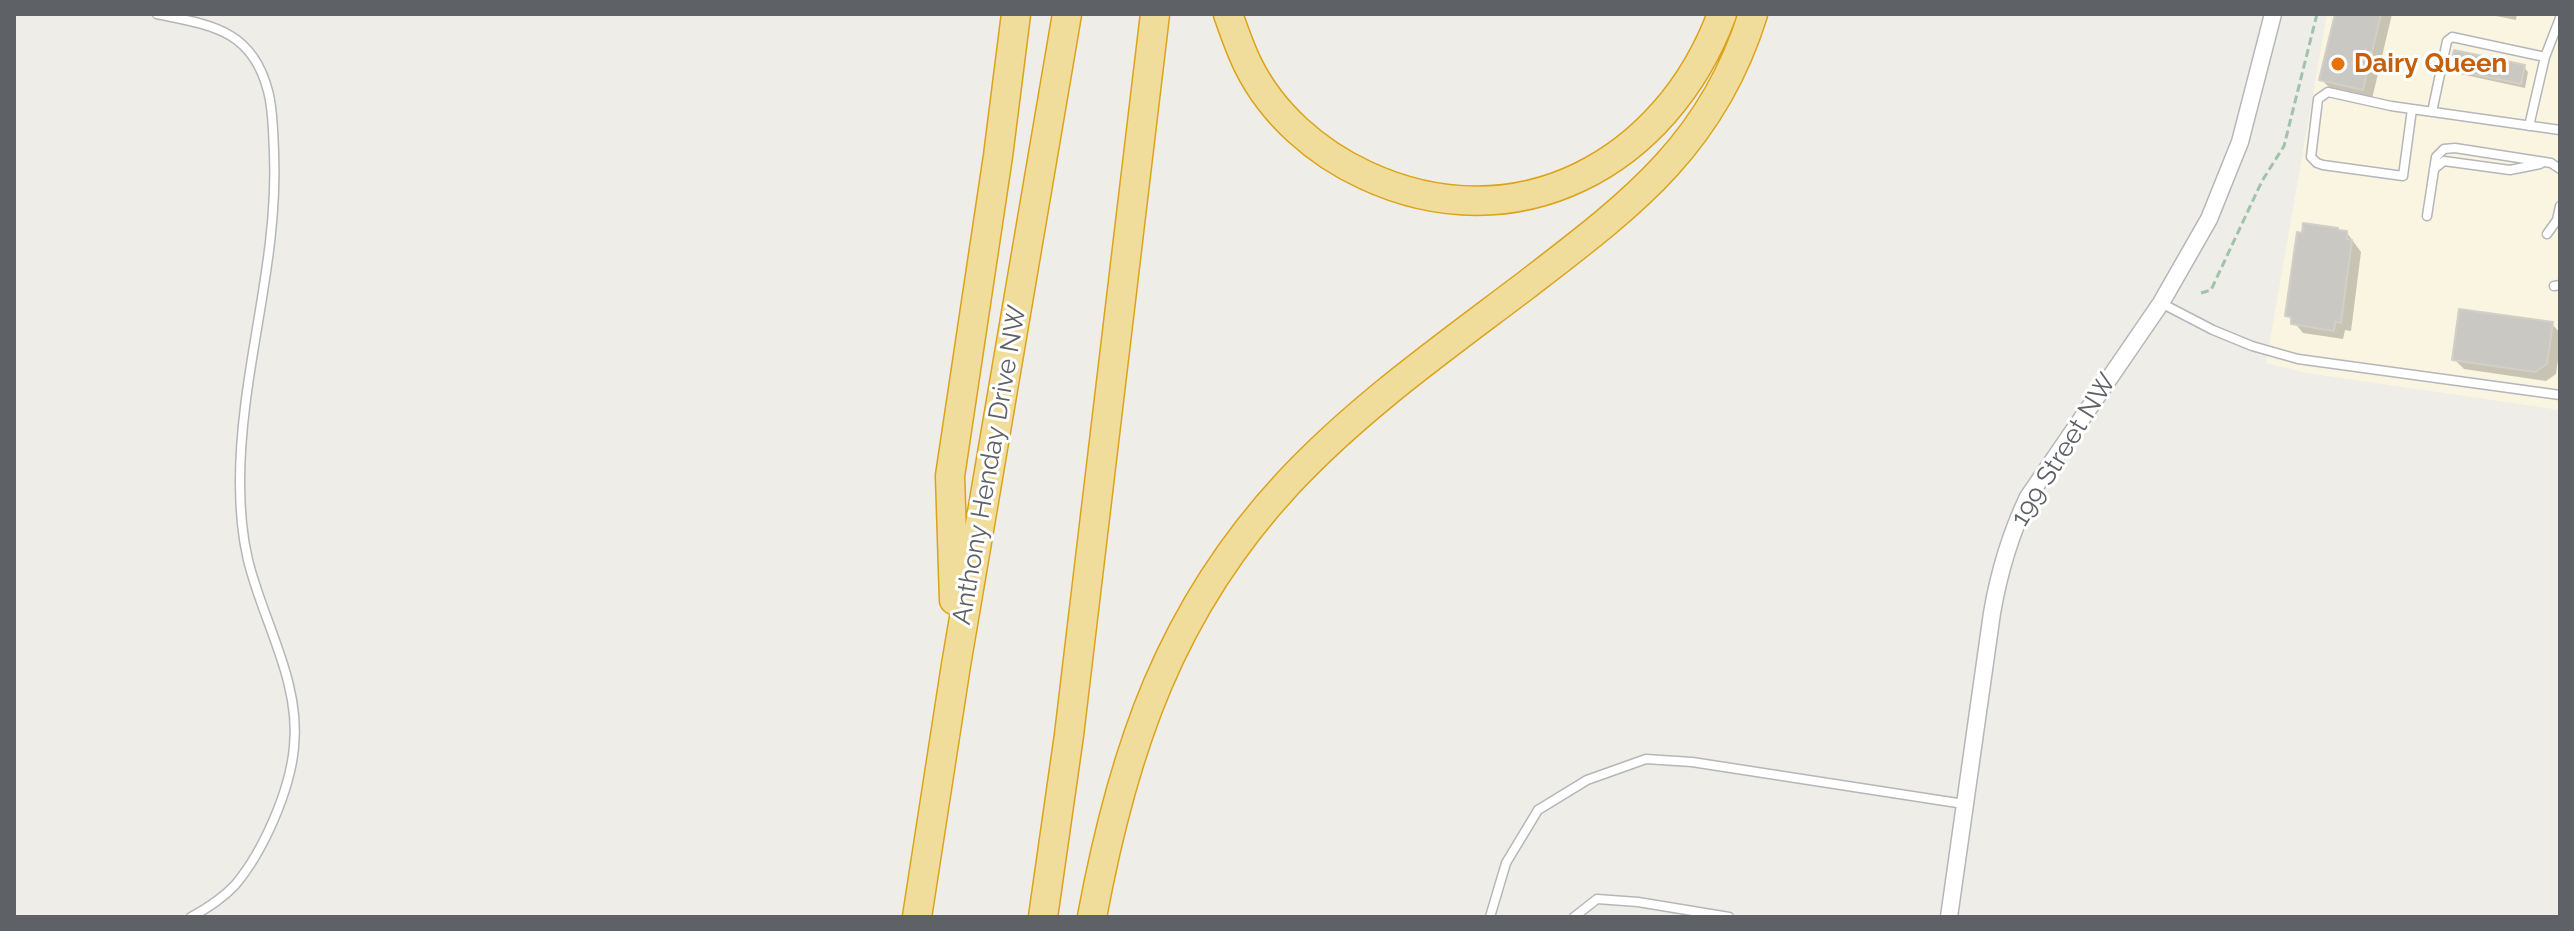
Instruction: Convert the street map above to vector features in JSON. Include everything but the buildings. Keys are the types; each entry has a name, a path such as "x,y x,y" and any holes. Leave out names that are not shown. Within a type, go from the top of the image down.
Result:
{"highway":[{"path":"956,665 950,476 1016,14"},
{"name":"Anthony Henday Drive NW","path":"917,917 956,665 1067,14"},
{"path":"1043,917 1069,735 1155,14"},
{"path":"1228,14 1249,67 1264,91 1304,137 1328,155 1379,182 1411,192 1473,200 1523,196 1552,188 1579,178 1626,150 1645,134 1684,90 1703,60 1722,14"},
{"path":"1092,917 1113,815 1150,698 1190,616 1226,559 1288,482 1352,422 1417,368 1586,240 1652,183 1687,144 1712,107 1731,70 1753,14"}],"street":[{"name":"199 Street NW","path":"1949,917 1997,585 2014,527 2028,497 2187,260 2228,177 2252,102 2273,14"}],"lane":[{"path":"157,14 207,24 232,34 255,60 268,90 276,189 271,247 243,424 240,481 242,522 249,561 281,658 294,711 294,748 279,806 254,855 234,886 206,910 191,917"},
{"path":"2529,126 2545,57 2560,18"},
{"path":"2432,112 2447,41 2452,37 2545,57"},
{"path":"2412,109 2403,176 2323,165 2311,157 2318,99 2323,93 2560,130"},
{"path":"2427,216 2439,152 2449,148 2547,162 2560,169"},
{"path":"2434,169 2444,161 2510,170 2547,162"},
{"path":"2547,234 2557,220 2560,206"},
{"path":"2161,303 2252,346 2309,362 2560,395"},
{"path":"1490,917 1506,863 1538,810 1587,780 1646,759 1692,762 1964,804"},
{"path":"1574,917 1597,899 1638,902 1729,917"}],"path":[{"path":"2201,293 2211,290 2262,181 2284,146 2317,14"}],"shaded area":[{"path":"2327,14 2560,14 2560,410 2307,373 2266,363"}],"place":[{"name":"Dairy Queen","path":"2338,64"}]}
